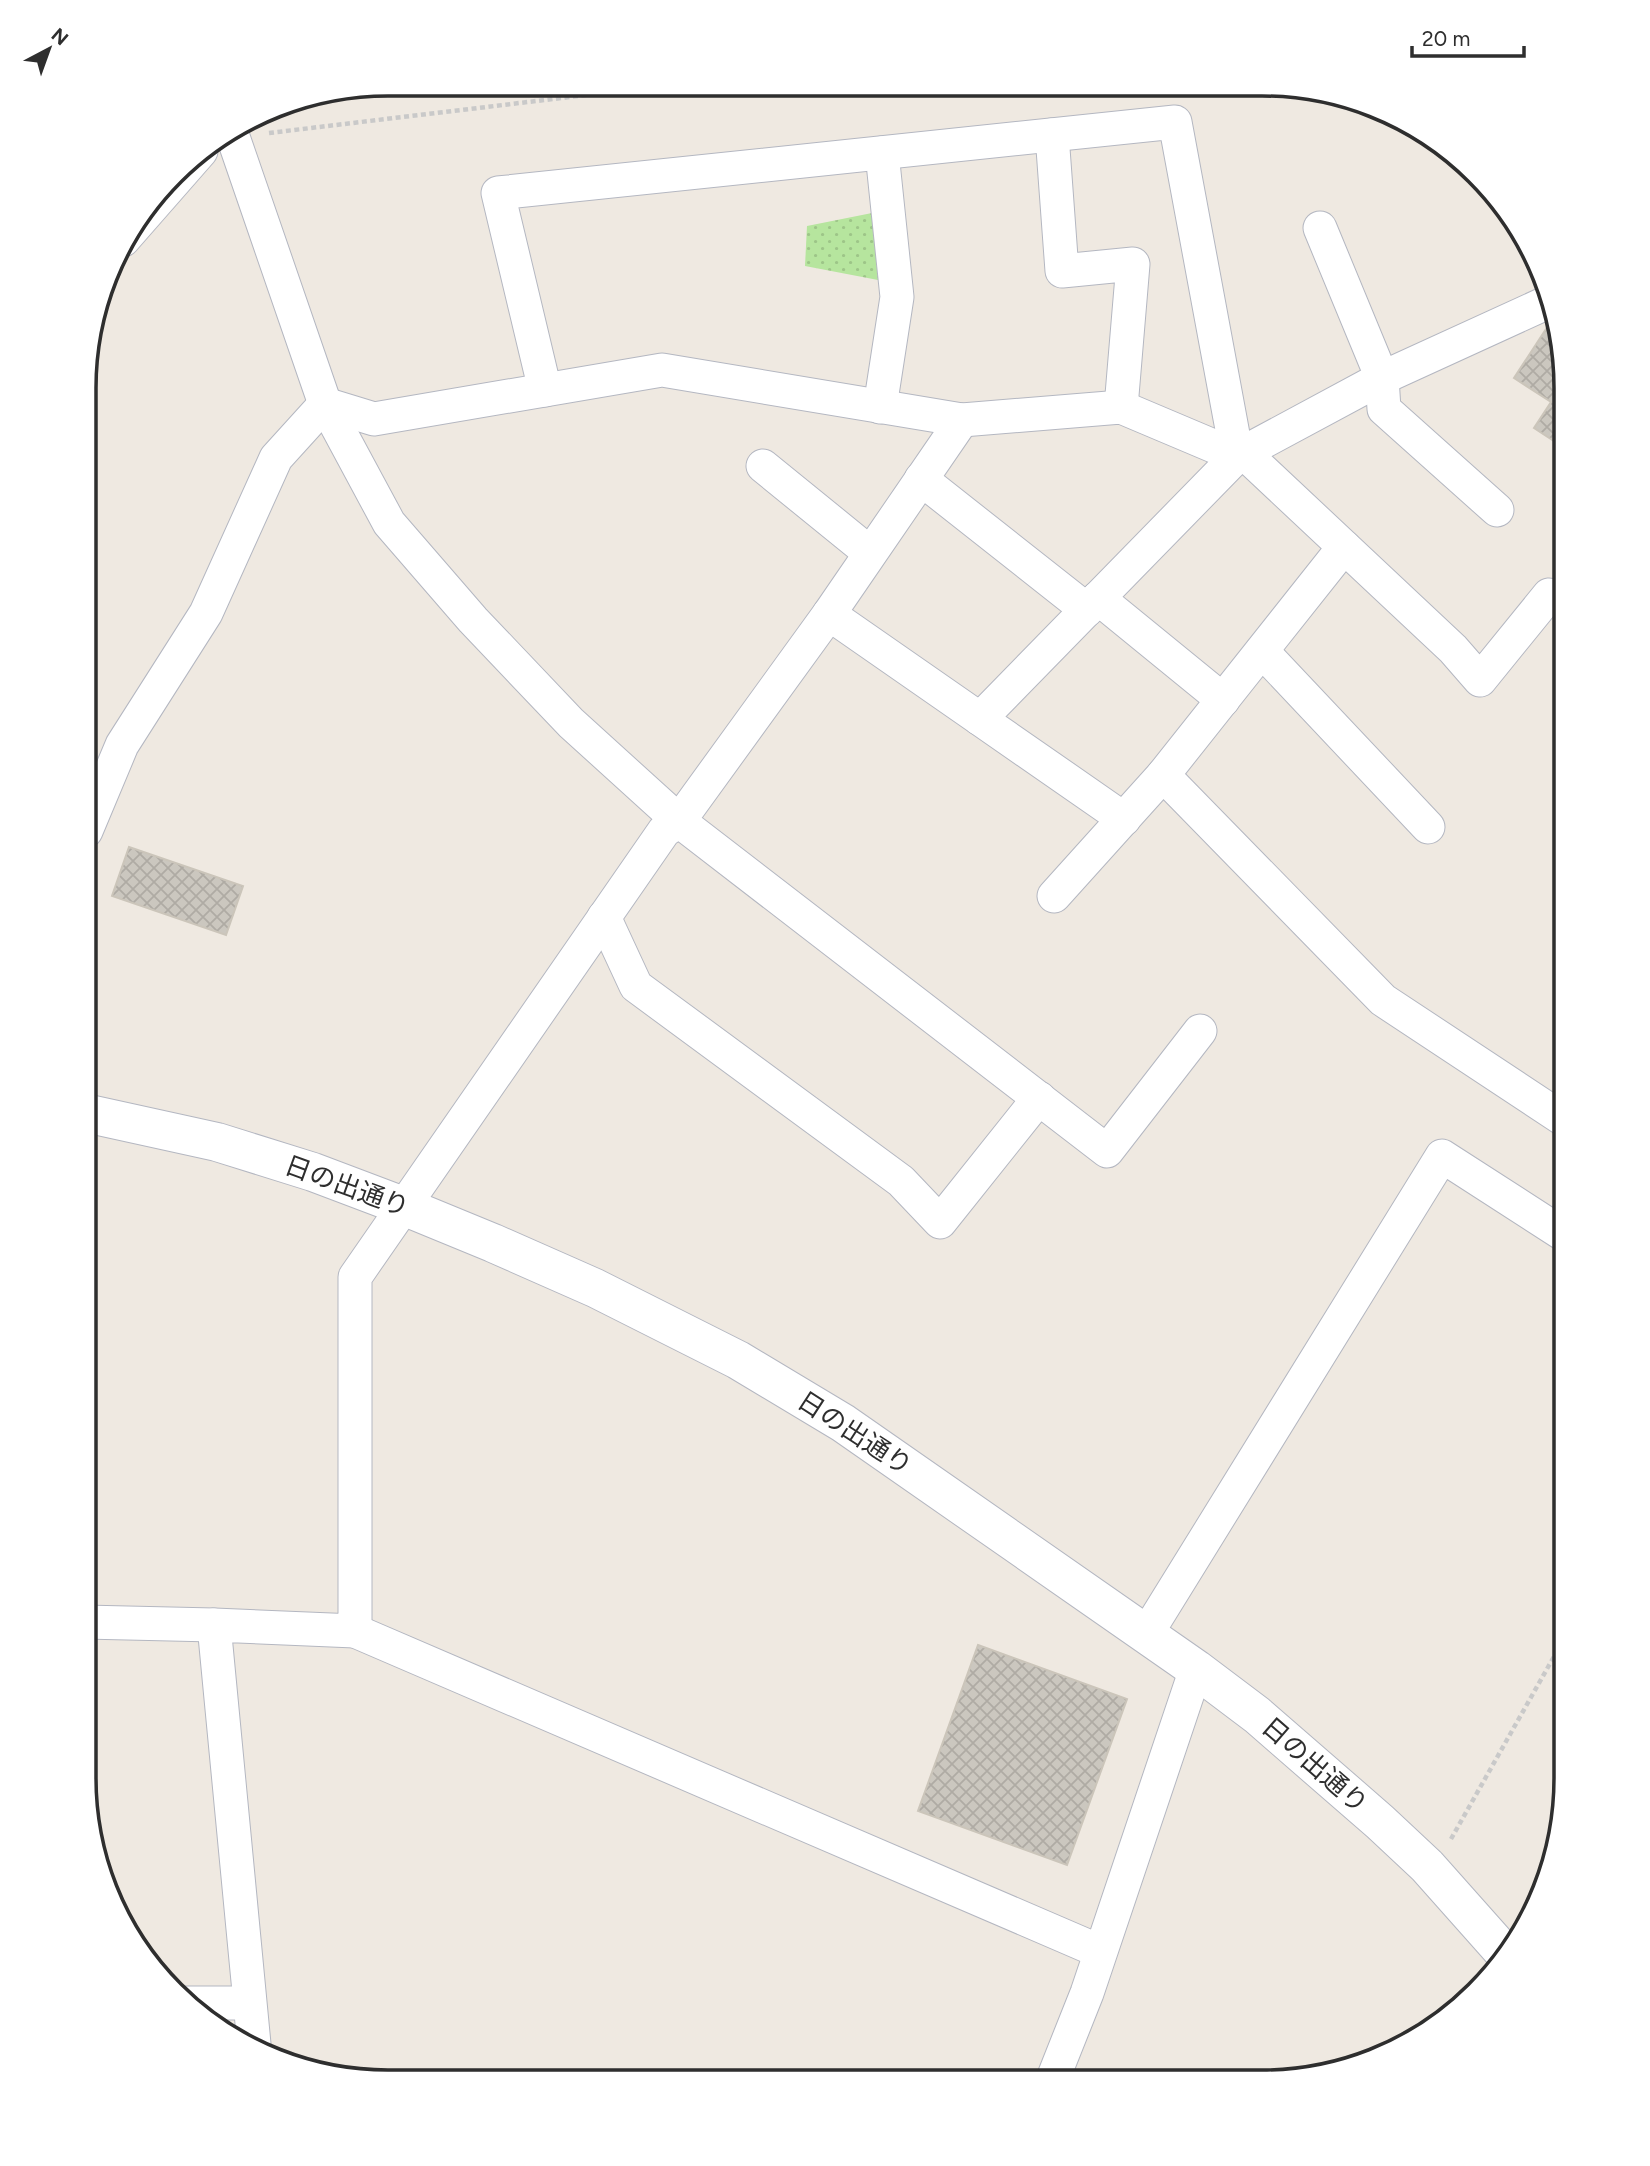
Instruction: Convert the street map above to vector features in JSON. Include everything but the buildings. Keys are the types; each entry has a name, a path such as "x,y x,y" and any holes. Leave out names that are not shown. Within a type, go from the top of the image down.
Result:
{"street":[{"path":"545,390 498,193 1175,122 1240,454"},
{"path":"1052,135 1062,271 1133,264 1121,407"},
{"path":"227,144 325,404 388,523 473,620 571,723 679,821 1107,1151 1200,1031"},
{"path":"880,407 897,297 882,153"},
{"path":"1320,228 1382,378 1384,409 1497,510"},
{"path":"980,719 1240,454 1382,378 1542,305"},
{"path":"325,404 374,419 662,370 962,420 1121,407 1240,454 1453,649 1480,680 1549,595"},
{"path":"96,807 122,745 206,613 276,458 325,404"},
{"path":"355,1631 355,1278 664,831 679,821 829,614 962,420"},
{"path":"763,466 870,553"},
{"path":"921,479 1223,700"},
{"path":"1054,896 1163,775 1344,547"},
{"path":"829,614 1124,819"},
{"path":"1262,651 1428,827"},
{"path":"1163,775 1383,1000 1554,1113"},
{"path":"604,917 636,986 901,1181 940,1222 1038,1098"},
{"name":"日の出通り","path":"96,1115 217,1142 313,1172 403,1206 595,1288 738,1360 843,1423 1147,1633 1257,1715 1427,1866 1500,1948"},
{"path":"1147,1633 1442,1156 1554,1228"},
{"path":"96,1622 355,1631 1099,1951"},
{"path":"214,1625 253,2037"},
{"path":"1056,2070 1087,1993 1196,1668"},
{"path":"202,2003 249,2003"}],"path":[{"path":"238,137 579,96"},
{"path":"1427,1866 1454,1836 1554,1657"}],"green space":[{"path":"872,213 878,280 805,266 807,226"}]}
